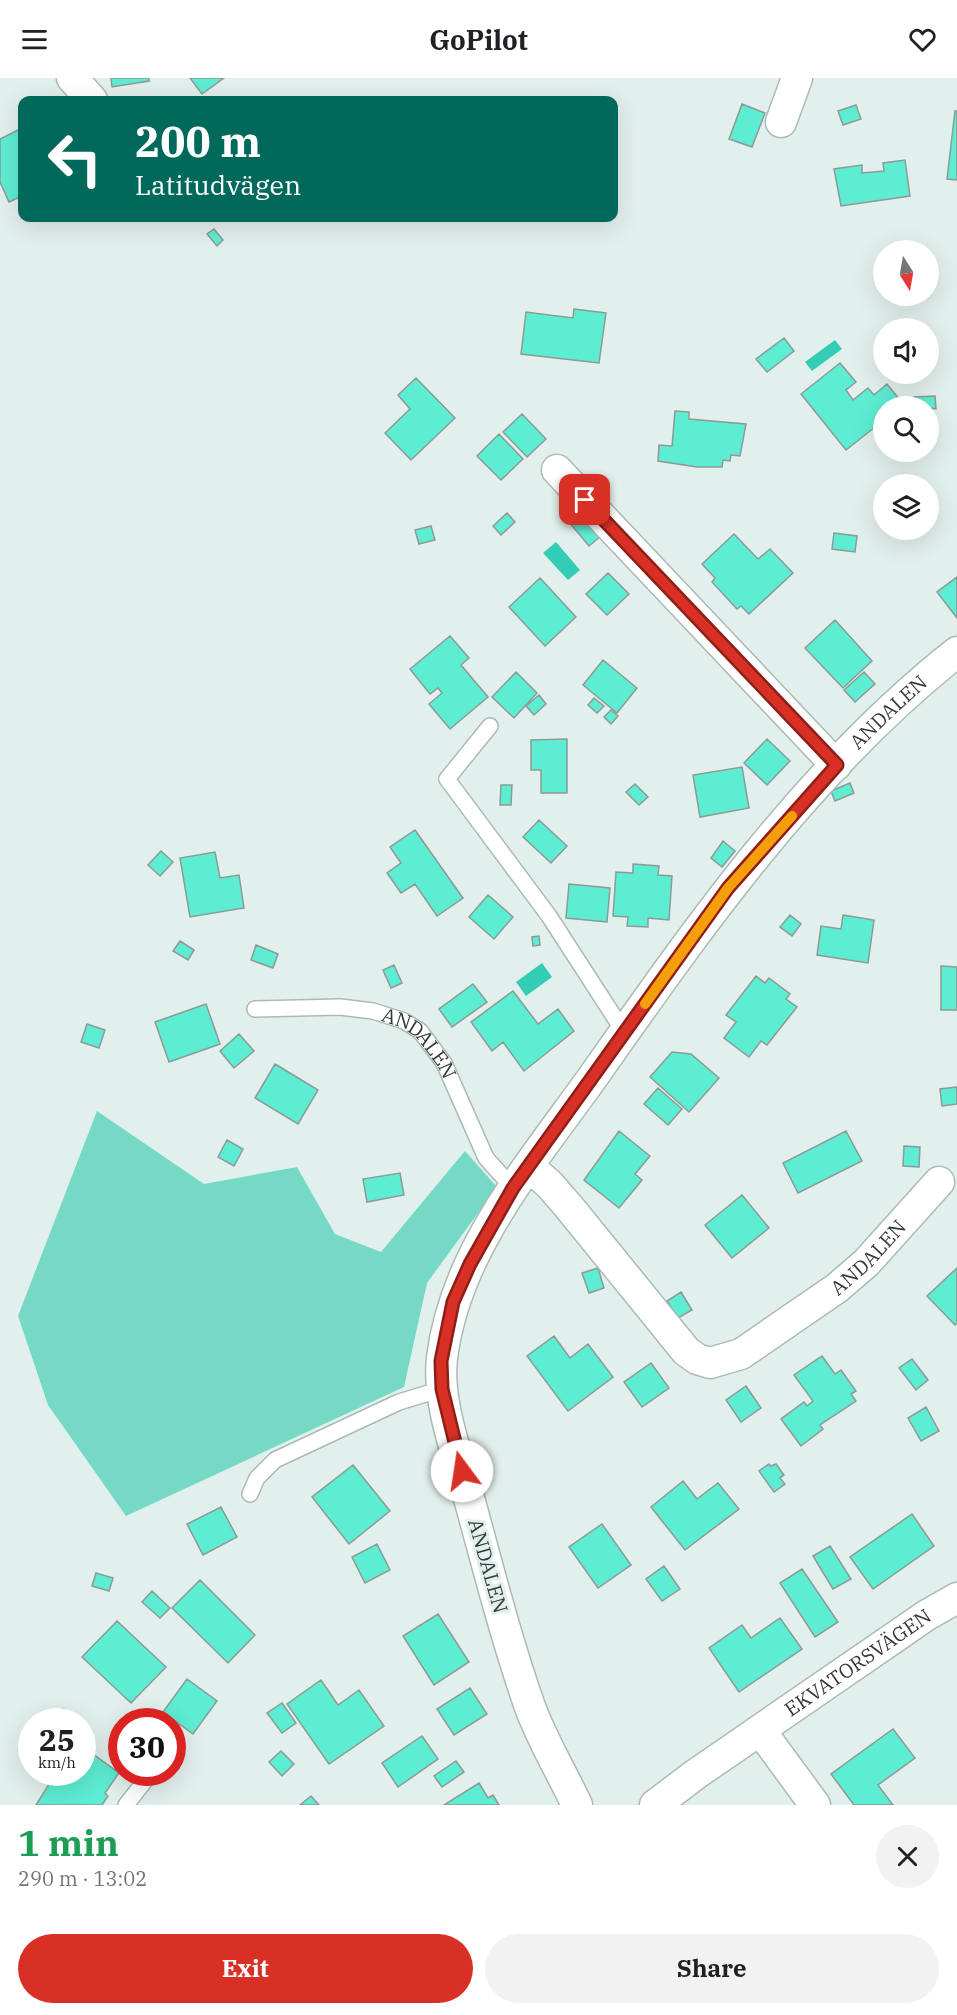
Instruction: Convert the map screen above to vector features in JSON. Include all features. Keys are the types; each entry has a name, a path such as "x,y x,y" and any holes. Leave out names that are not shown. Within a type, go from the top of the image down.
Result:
{"street":[{"path":"72,78 88,96"},
{"path":"781,122 796,78"},
{"path":"557,471 837,765"},
{"name":"ANDALEN","path":"577,1805 531,1709 492,1585 442,1389 441,1361 453,1302 470,1264 521,1177 728,888 837,765 906,692 957,652"},
{"name":"ANDALEN","path":"521,1177 569,1207 686,1351 697,1359 710,1363 741,1354 837,1288 866,1263 939,1182"},
{"name":"EKVATORSVÄGEN","path":"655,1805 927,1615 957,1598"},
{"path":"760,1730 815,1805"}],"lane":[{"path":"490,726 447,779 549,916 624,1032"},
{"name":"ANDALEN","path":"255,1009 340,1007 373,1011 404,1021 420,1031 444,1063 486,1158 521,1177"},
{"path":"250,1494 257,1478 275,1460 399,1402 442,1389"},
{"path":"126,1805 141,1786"}],"shaded area":[{"path":"835,340 842,349 812,371 805,362"},
{"path":"556,542 580,570 568,580 543,553"},
{"path":"542,963 552,977 526,996 516,982"},
{"path":"97,1111 204,1184 297,1167 335,1234 381,1252 465,1151 497,1187 427,1283 404,1387 126,1516 48,1405 18,1316"}],"building":[{"path":"111,78 149,78 149,81 112,87"},
{"path":"190,78 224,78 202,94"},
{"path":"742,104 765,113 752,147 729,139"},
{"path":"856,105 861,119 843,125 838,111"},
{"path":"955,111 957,111 957,180 947,179"},
{"path":"18,130 18,198 9,202 0,182 0,139"},
{"path":"905,160 910,196 841,206 834,169 862,165 862,173 884,171 883,163"},
{"path":"214,229 223,240 217,246 207,234"},
{"path":"574,309 606,313 599,363 521,354 526,312 573,318"},
{"path":"784,338 794,351 767,372 756,359"},
{"path":"840,363 856,382 846,390 853,400 868,388 874,395 887,384 897,396 873,396 873,429 846,450 801,394"},
{"path":"416,378 455,418 411,460 385,433 410,409 398,395"},
{"path":"675,411 689,412 689,419 746,424 740,456 731,455 730,461 723,460 722,467 697,467 658,461 659,445 672,446"},
{"path":"522,414 546,439 527,457 503,432"},
{"path":"499,434 523,459 501,480 477,456"},
{"path":"507,513 515,522 501,535 493,526"},
{"path":"582,513 601,536 589,546 569,522"},
{"path":"431,526 435,540 419,544 415,530"},
{"path":"834,533 857,536 855,552 832,549"},
{"path":"734,534 758,559 770,549 793,573 749,614 741,606 737,609 712,582 715,578 702,564"},
{"path":"608,573 629,594 607,615 586,594"},
{"path":"957,577 957,618 937,592"},
{"path":"540,578 576,617 545,646 509,607"},
{"path":"835,620 872,661 843,688 805,648"},
{"path":"450,636 469,658 461,665 488,697 450,729 429,704 442,693 438,688 430,694 410,669"},
{"path":"603,660 637,688 617,713 583,685"},
{"path":"516,672 537,693 514,718 492,697"},
{"path":"864,672 875,684 855,702 844,690"},
{"path":"539,695 546,704 534,715 526,706"},
{"path":"594,698 604,706 597,713 588,705"},
{"path":"611,710 618,716 611,724 604,717"},
{"path":"567,739 567,793 541,793 541,770 531,770 531,740"},
{"path":"767,739 790,761 767,785 744,763"},
{"path":"742,767 749,808 700,817 693,775"},
{"path":"850,783 854,793 835,801 831,791"},
{"path":"635,784 648,797 639,805 626,792"},
{"path":"501,785 512,785 511,805 500,805"},
{"path":"539,820 567,846 551,863 523,837"},
{"path":"415,830 463,898 437,916 415,884 401,893 387,873 401,863 390,847"},
{"path":"723,841 735,851 722,867 711,858"},
{"path":"161,851 173,862 160,876 148,865"},
{"path":"215,852 220,878 239,875 244,908 190,917 180,858"},
{"path":"633,864 659,866 658,875 672,876 669,920 648,918 648,927 627,926 628,917 613,916 616,872 633,873"},
{"path":"569,884 610,888 607,922 566,918"},
{"path":"488,895 513,917 494,939 469,917"},
{"path":"790,915 801,924 792,936 780,927"},
{"path":"843,915 874,920 868,963 817,955 821,926 841,929"},
{"path":"539,936 540,945 533,946 532,937"},
{"path":"180,941 194,950 188,960 173,951"},
{"path":"256,945 278,954 273,968 251,960"},
{"path":"394,965 402,983 391,988 383,970"},
{"path":"941,966 957,967 957,1010 941,1010"},
{"path":"756,976 765,983 769,978 790,994 786,999 797,1007 767,1045 761,1041 749,1057 724,1038 736,1022 726,1015"},
{"path":"473,984 487,1002 452,1027 439,1009"},
{"path":"513,991 538,1024 558,1009 574,1031 524,1071 503,1042 492,1051 471,1022"},
{"path":"206,1004 220,1044 169,1062 155,1022"},
{"path":"87,1024 105,1030 99,1048 81,1042"},
{"path":"239,1034 254,1051 234,1068 220,1051"},
{"path":"672,1052 691,1054 719,1078 689,1112 650,1077"},
{"path":"275,1064 318,1090 298,1124 255,1098"},
{"path":"957,1087 957,1104 942,1106 940,1089"},
{"path":"658,1088 682,1109 668,1125 644,1104"},
{"path":"619,1131 650,1156 635,1174 642,1180 619,1208 584,1180"},
{"path":"846,1131 862,1161 798,1193 783,1163"},
{"path":"227,1140 243,1149 234,1166 218,1157"},
{"path":"904,1146 920,1147 919,1167 903,1166"},
{"path":"400,1173 404,1195 367,1202 363,1179"},
{"path":"742,1195 769,1228 732,1258 705,1225"},
{"path":"598,1268 604,1288 589,1293 582,1273"},
{"path":"957,1268 957,1323 955,1325 927,1296"},
{"path":"681,1292 692,1310 678,1318 667,1301"},
{"path":"554,1336 570,1358 588,1344 613,1377 568,1411 527,1356"},
{"path":"822,1356 835,1374 841,1370 856,1391 851,1394 856,1401 820,1425 823,1429 801,1446 781,1419 804,1402 807,1406 813,1401 794,1375"},
{"path":"912,1359 928,1380 916,1390 899,1368"},
{"path":"651,1363 669,1388 642,1407 624,1382"},
{"path":"746,1386 761,1408 741,1422 726,1400"},
{"path":"926,1407 939,1431 921,1441 908,1418"},
{"path":"769,1464 771,1466 776,1464 784,1475 780,1478 785,1484 774,1492 759,1471"},
{"path":"353,1465 390,1511 349,1544 312,1497"},
{"path":"683,1481 697,1499 718,1483 739,1509 685,1550 651,1507"},
{"path":"221,1507 237,1537 203,1555 187,1524"},
{"path":"912,1514 934,1546 873,1589 850,1557"},
{"path":"602,1524 631,1565 598,1588 569,1547"},
{"path":"377,1544 390,1570 365,1583 352,1557"},
{"path":"830,1546 851,1579 833,1589 813,1556"},
{"path":"664,1566 680,1589 662,1601 646,1579"},
{"path":"802,1569 838,1622 815,1637 780,1583"},
{"path":"96,1573 113,1578 109,1591 92,1586"},
{"path":"200,1580 255,1635 228,1663 172,1608"},
{"path":"152,1591 170,1608 160,1618 142,1602"},
{"path":"438,1614 469,1662 434,1685 403,1636"},
{"path":"780,1618 802,1649 739,1692 709,1648 742,1625 751,1638"},
{"path":"117,1621 166,1667 131,1703 82,1657"},
{"path":"187,1679 217,1701 193,1734 186,1729 186,1708 166,1708"},
{"path":"321,1680 338,1705 359,1690 384,1726 329,1764 287,1704"},
{"path":"470,1688 487,1714 454,1735 437,1709"},
{"path":"282,1703 296,1723 282,1733 267,1713"},
{"path":"893,1729 915,1758 878,1785 893,1805 854,1805 831,1774"},
{"path":"422,1736 438,1759 398,1787 382,1763"},
{"path":"281,1751 294,1764 282,1776 269,1762"},
{"path":"96,1756 108,1765 108,1786 110,1786 105,1793 108,1796 102,1805 36,1805 48,1786 96,1786"},
{"path":"456,1761 464,1772 442,1787 434,1776"},
{"path":"479,1783 488,1798 493,1795 499,1805 444,1805"},
{"path":"311,1796 319,1805 300,1805"}],"slow traffic":[{"path":"645,1004 728,888 792,816"}],"route":[{"path":"462,1471 442,1389 441,1361 453,1302 470,1264 513,1188 728,888 837,765 585,500"}]}
